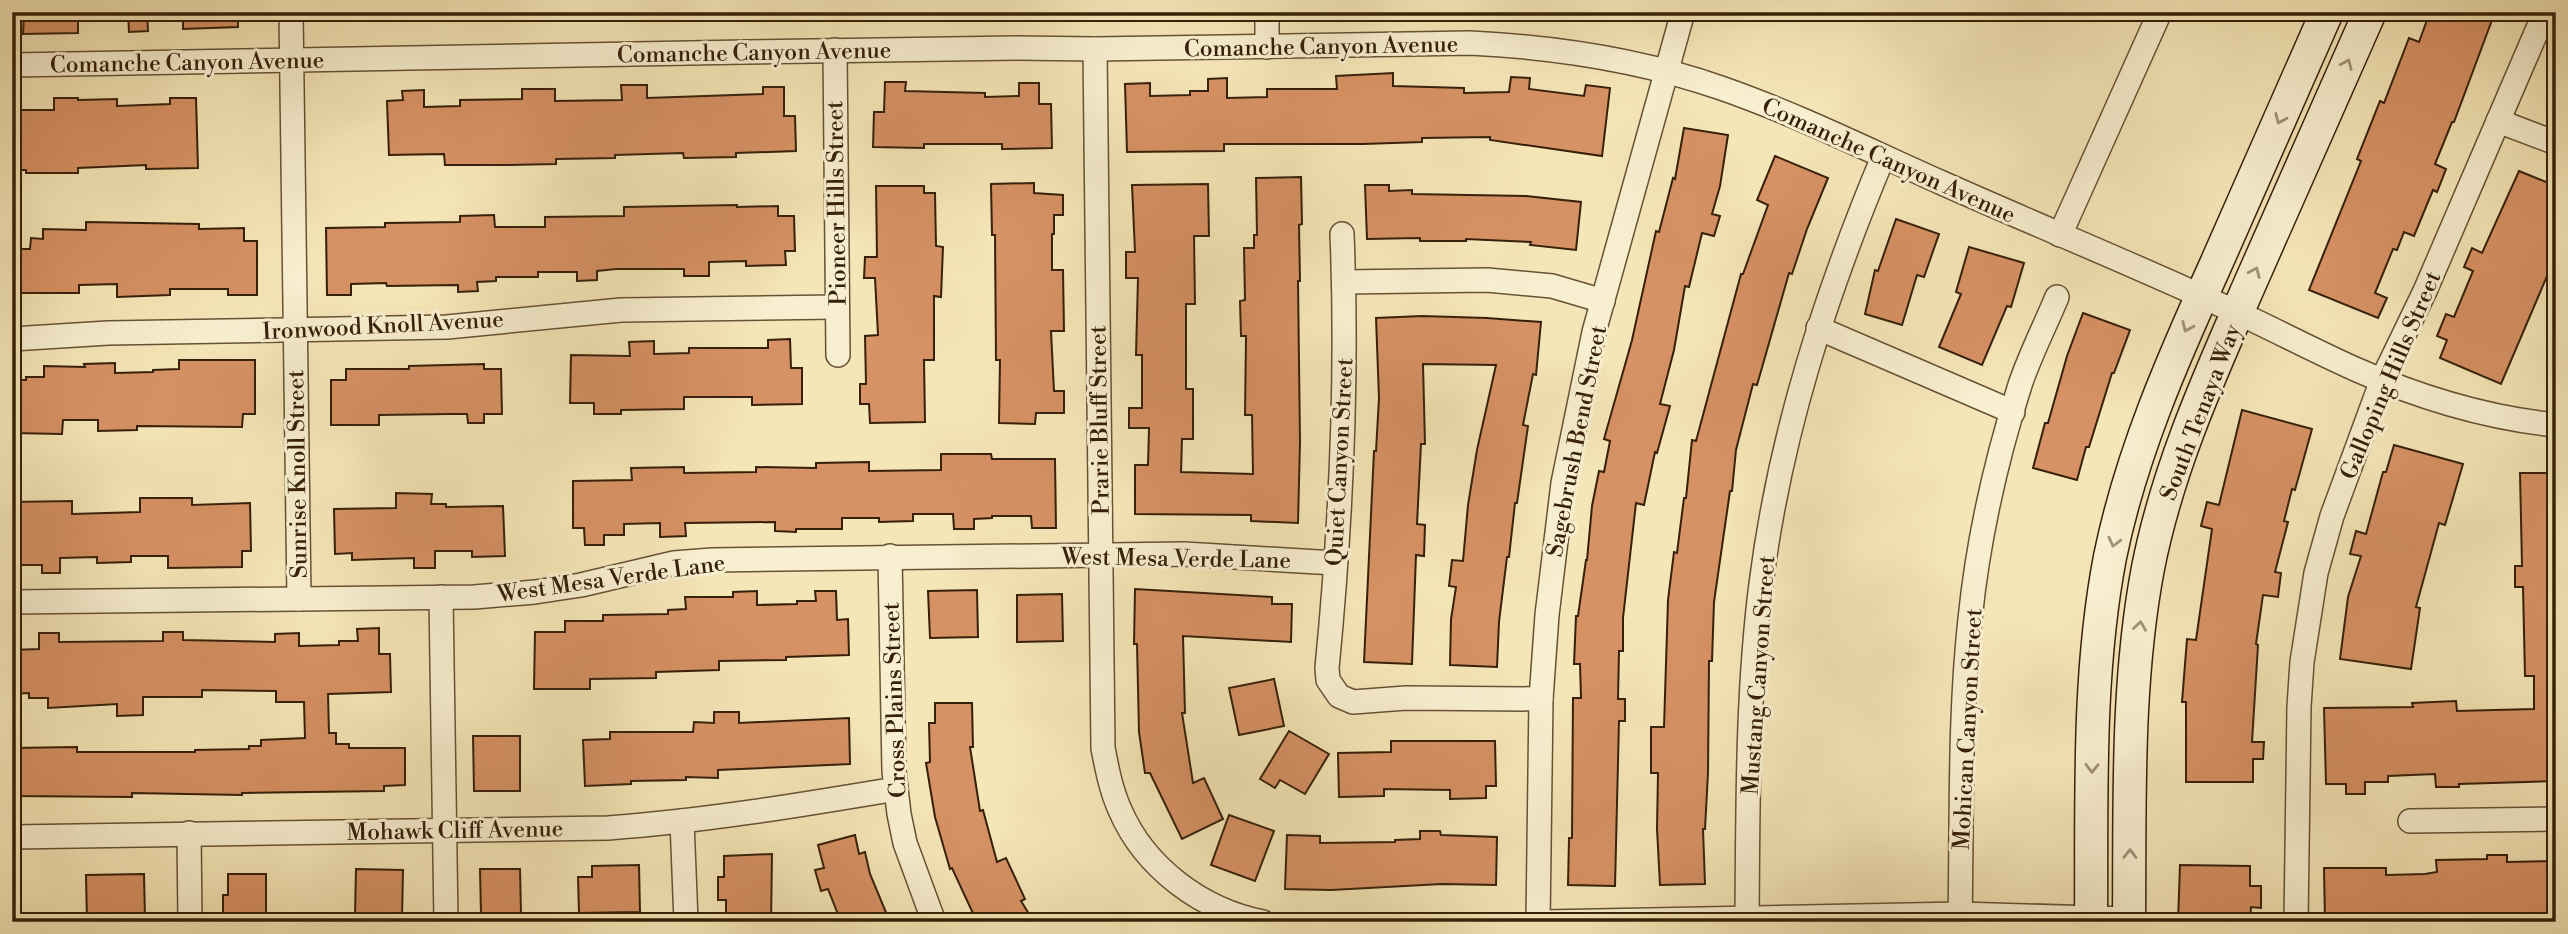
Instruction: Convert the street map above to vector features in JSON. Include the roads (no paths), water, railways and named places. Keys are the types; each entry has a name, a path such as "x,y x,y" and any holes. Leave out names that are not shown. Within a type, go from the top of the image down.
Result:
{"street":[{"name":"Sunrise Knoll Street","path":"291,12 299,599"},
{"path":"1267,47 1268,12"},
{"name":"Sagebrush Bend Street","path":"1538,922 1541,699 1547,615 1563,483 1578,404 1603,301 1683,12"},
{"path":"2060,235 2160,12"},
{"name":"South Tenaya Way","path":"2091,920 2092,749 2097,653 2110,557 2135,463 2168,372 2327,12"},
{"name":"South Tenaya Way","path":"2129,920 2135,660 2148,567 2171,477 2203,389 2370,12"},
{"name":"Galloping Hills Street","path":"2296,922 2299,707 2308,616 2316,573 2332,516 2382,380 2425,291 2545,12"},
{"name":"Comanche Canyon Avenue","path":"12,65 835,50 1470,43 1519,45 1666,71 1733,93 2202,296 2382,380 2465,409 2518,421 2556,425"},
{"name":"Prarie Bluff Street","path":"1094,49 1103,748 1120,811 1139,842 1176,883 1227,911 1263,922"},
{"name":"Pioneer Hills Street","path":"835,50 838,355"},
{"path":"2498,121 2556,143"},
{"name":"Mustang Canyon Street","path":"1747,918 1751,713 1761,586 1784,454 1800,384 1818,328 1883,157"},
{"name":"Quiet Canyon Street","path":"1342,234 1344,396 1326,668 1333,689 1339,696 1353,702 1395,698 1541,699"},
{"path":"1344,282 1487,279 1552,286 1603,301"},
{"name":"Mohican Canyon Street","path":"1960,918 1964,687 1970,617 1981,545 2021,384 2057,297"},
{"name":"Ironwood Knoll Avenue","path":"12,339 108,333 447,327 621,310 837,307"},
{"path":"1818,328 2013,412"},
{"name":"West Mesa Verde Lane","path":"12,602 441,597 536,592 580,586 674,563 736,559 1184,554 1335,563"},
{"name":"Cross Plains Street","path":"890,556 892,728 896,789 905,843 933,922"},
{"path":"441,597 446,922"},
{"name":"Mohawk Cliff Avenue","path":"12,837 608,828 804,805 896,789"},
{"path":"2410,821 2556,819"},
{"path":"682,821 686,922"},
{"path":"189,833 190,922"},
{"path":"1544,922 1747,918 2129,920"}]}
